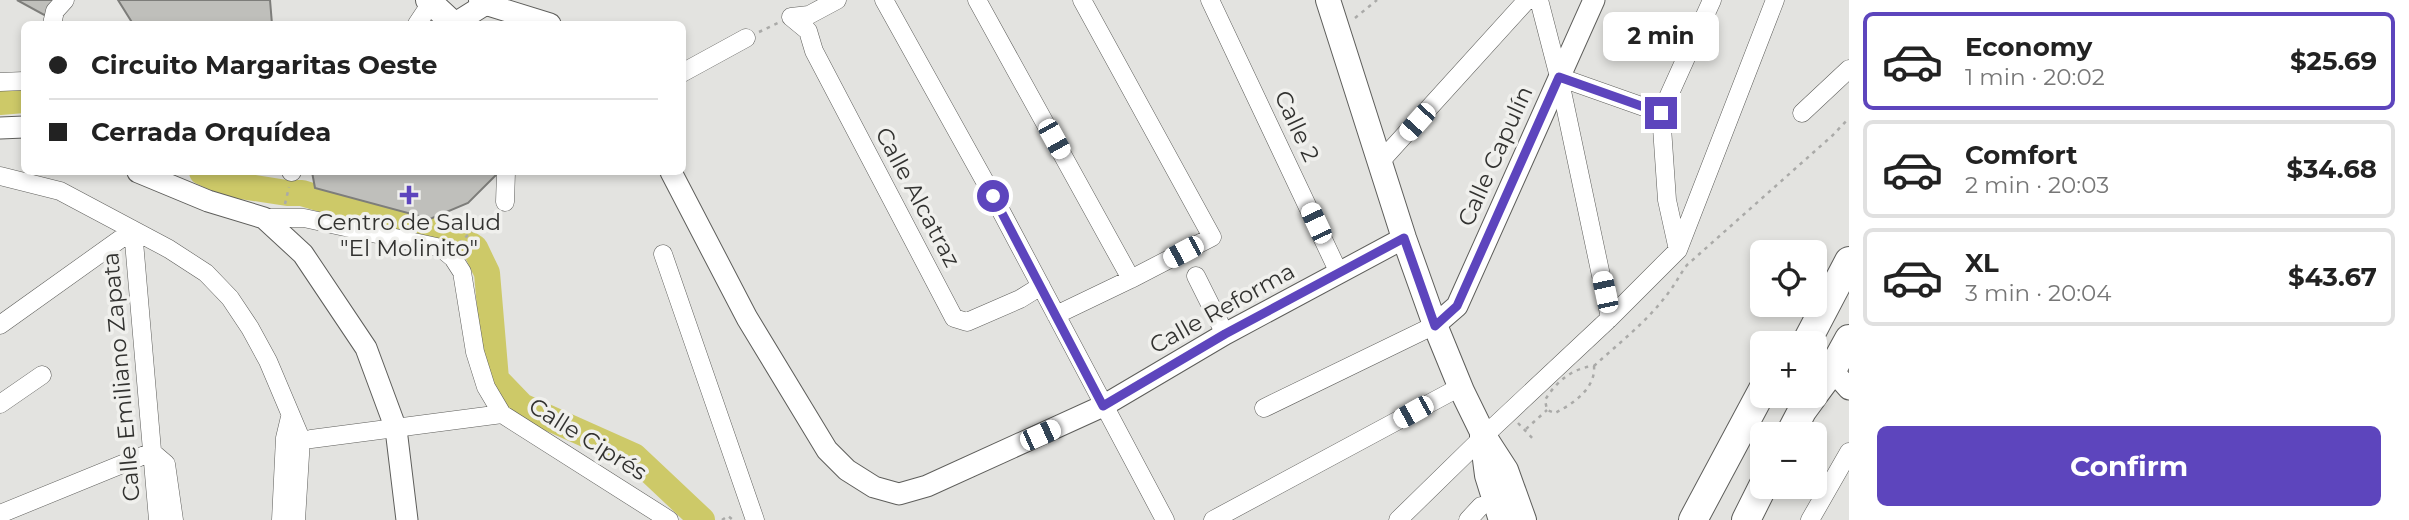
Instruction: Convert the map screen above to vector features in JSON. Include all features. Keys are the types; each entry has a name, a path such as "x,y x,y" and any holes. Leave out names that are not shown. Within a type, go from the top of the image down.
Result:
{"highway":[{"path":"1827,286 1848,262"},
{"path":"1812,331 1848,262"},
{"path":"1840,380 1849,339"},
{"path":"1704,515 1754,408"},
{"path":"1704,515 1771,408"},
{"path":"1484,436 1489,475 1502,515"},
{"path":"1746,520 1756,499"}],"main road":[{"path":"1328,0 1435,326 1484,436"},
{"path":"430,1 451,21"}],"street":[{"path":"53,21 55,11 65,0"},
{"path":"791,17 809,15 837,0"},
{"path":"884,0 1041,286 1165,520"},
{"path":"977,0 1131,279"},
{"path":"1056,315 1212,237 1082,0"},
{"name":"Calle 2","path":"1210,0 1339,273"},
{"path":"1380,162 1527,0"},
{"path":"1539,0 1559,77 1610,318"},
{"name":"Calle Capulín","path":"1435,326 1457,306 1594,0"},
{"path":"1678,250 1667,200 1661,113 1712,0"},
{"path":"1398,520 1678,250 1775,0"},
{"path":"419,21 430,1"},
{"path":"458,21 486,1 543,21"},
{"name":"Calle Alcatraz","path":"791,17 808,31 814,51 954,318 967,322 1020,299 1041,286"},
{"path":"686,71 746,38"},
{"path":"1802,113 1849,69"},
{"path":"1559,77 1661,113"},
{"path":"0,82 21,80"},
{"path":"0,128 21,127"},
{"path":"145,175 208,201 264,218 303,254 366,348 396,429 407,520"},
{"path":"505,202 506,175"},
{"name":"Calle Reforma","path":"673,175 747,318 827,450 847,470 874,487 899,495 927,486 1103,406 1225,334 1404,238"},
{"name":"Calle Emiliano Zapata","path":"0,176 60,191 169,249 206,274 230,298 268,361 301,439 296,520"},
{"name":"Calle Ciprés","path":"264,218 304,218 441,248 453,258 462,272 475,352 485,387 502,414 669,520"},
{"path":"0,326 133,230"},
{"name":"Calle Emiliano Zapata","path":"133,230 158,520"},
{"path":"663,254 755,520"},
{"path":"1196,276 1225,334"},
{"path":"1264,408 1435,326"},
{"path":"0,404 42,375"},
{"path":"1213,520 1460,387"},
{"path":"311,439 502,414"},
{"path":"281,520 285,439 290,416"},
{"path":"0,514 152,452 166,464 174,520"},
{"path":"1810,520 1849,452"},
{"path":"1468,520 1502,515"}],"path":[{"path":"1338,32 1377,0"},
{"path":"746,38 791,17"},
{"path":"1547,410 1545,400 1562,378 1578,368 1594,366 1656,307 1687,265 1849,118"},
{"path":"285,208 291,175"},
{"path":"451,251 486,219 494,229"},
{"path":"1547,410 1555,412 1583,393 1595,375 1594,366"},
{"path":"1525,430 1547,410"},
{"path":"1509,412 1535,441"},
{"path":"722,520 728,516 733,520"}],"building":[{"path":"17,0 57,0 46,16"},
{"path":"118,0 270,0 272,21 131,21"},
{"name":"Centro de Salud \"El Molinito\"","path":"313,175 496,175 468,203 430,219 315,188"}],"waterway":[{"path":"0,102 21,100"},
{"path":"208,175 228,184 302,193 348,207 449,230 475,248 487,273 496,379 522,406 634,456 702,520"}],"place":[{"name":"Centro de Salud \"El Molinito\"","path":"409,195"}],"route":[{"path":"993,196 1103,406 1225,334 1404,238 1435,326 1457,306 1559,77 1661,113"}]}
